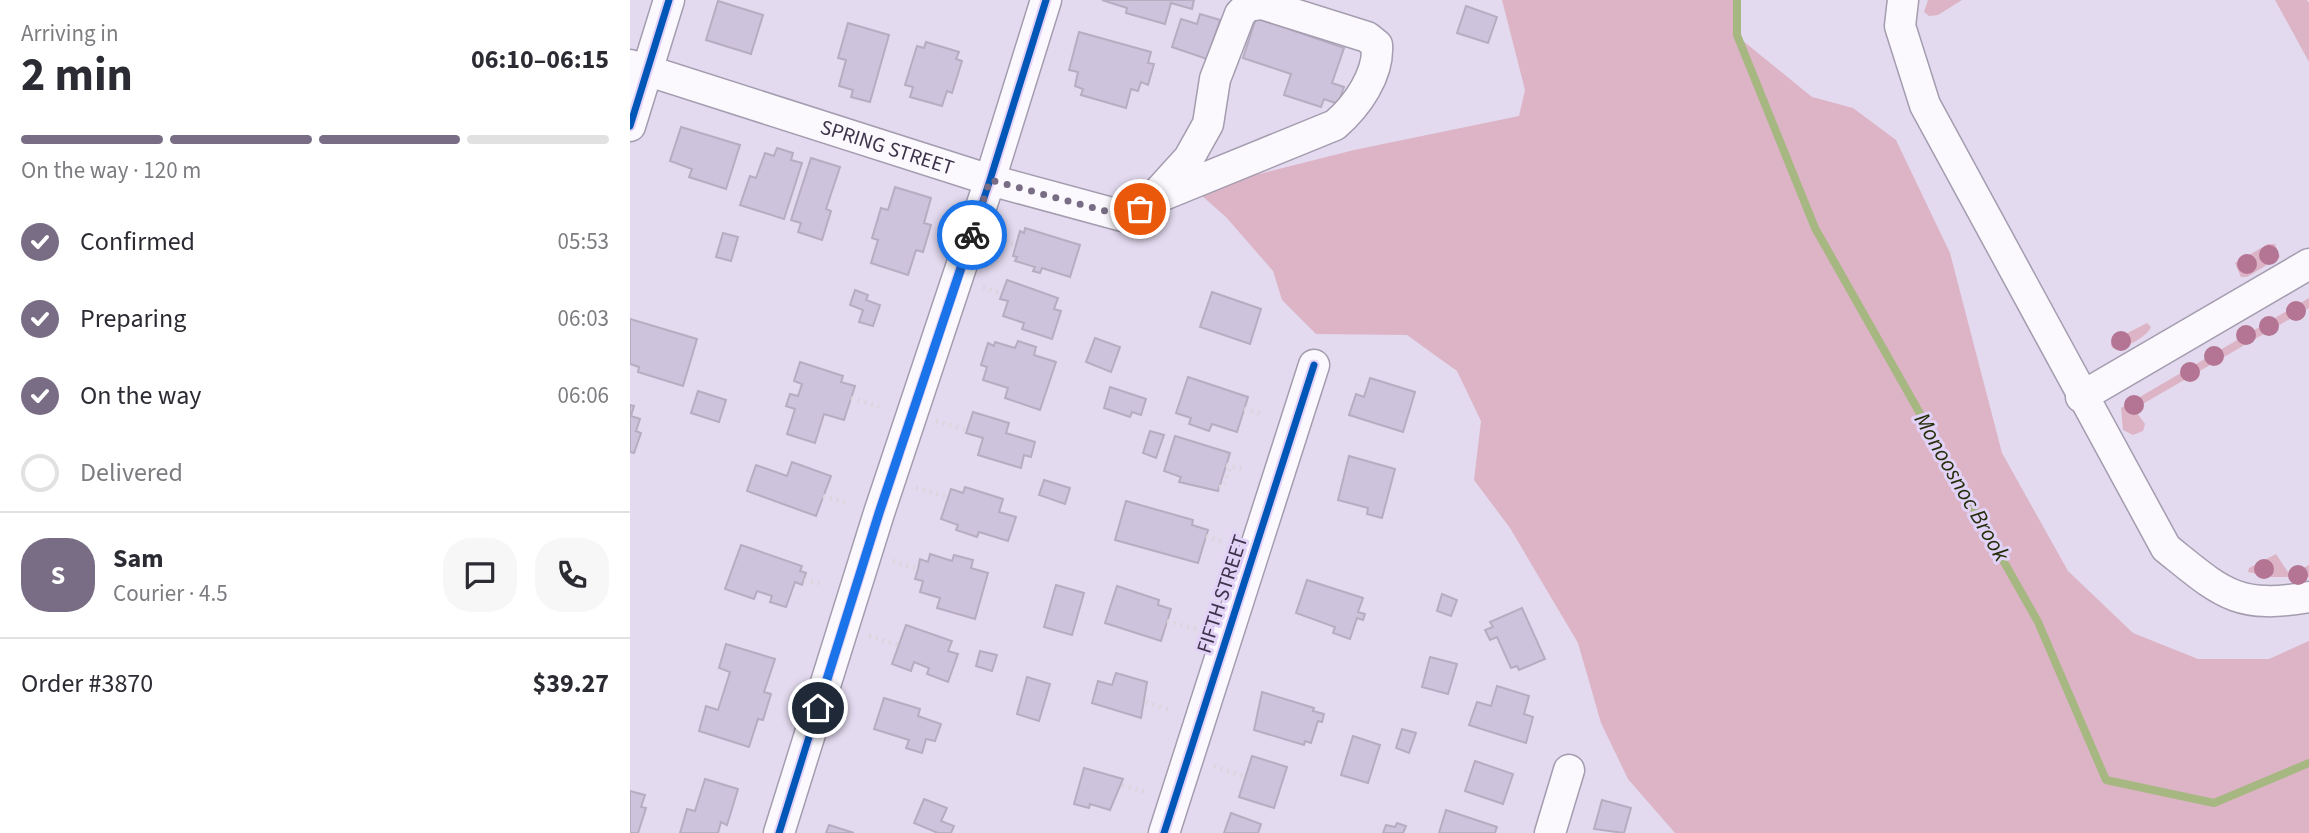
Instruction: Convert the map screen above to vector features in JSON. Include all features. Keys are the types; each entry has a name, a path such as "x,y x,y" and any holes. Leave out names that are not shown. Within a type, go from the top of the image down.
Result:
{"street":[{"path":"630,126 639,68 669,0"},
{"path":"779,833 879,513 990,180 1045,0"},
{"path":"1900,2 1905,48 1925,105 2081,397 2166,548 2226,593 2263,603 2309,597"},
{"path":"1262,4 1367,37 1377,45 1378,60 1353,109 1335,125 1142,213 1188,158 1208,124 1215,79 1240,14 1248,6 1262,4"},
{"name":"SPRING STREET","path":"639,68 990,180 1142,213"},
{"path":"2081,397 2309,264"},
{"name":"FIFTH STREET","path":"1164,833 1314,365"},
{"path":"1550,833 1569,770"}],"path":[{"path":"991,237 1016,245"},
{"path":"975,284 1002,294"},
{"path":"851,398 879,407"},
{"path":"1244,409 1262,414"},
{"path":"932,420 967,430"},
{"path":"1219,486 1223,487 1228,465 1245,470"},
{"path":"912,486 948,497"},
{"path":"823,496 849,503"},
{"path":"1206,536 1223,542"},
{"path":"888,560 918,569"},
{"path":"804,580 823,584"},
{"path":"1167,621 1196,629"},
{"path":"865,635 898,645"},
{"path":"1146,702 1170,710"},
{"path":"1210,765 1245,777"},
{"path":"1122,785 1145,792"}],"shaded area":[{"path":"1502,0 1737,0 1737,36 1812,97 1853,108 1896,140 1950,253 2002,453 2068,571 2133,633 2198,659 2269,659 2309,641 2309,833 1675,833 1628,779 1601,723 1578,643 1510,528 1474,480 1481,421 1457,371 1407,335 1316,334 1282,300 1273,271 1226,217 1201,195 1211,186 1354,150 1519,116 1525,90"},
{"path":"1928,0 1962,0 1938,15 1929,16 1924,12"},
{"path":"2275,0 2307,0 2309,3 2309,62"},
{"path":"2268,244 2275,244 2280,257 2247,277 2241,277 2235,263"},
{"path":"2309,298 2309,308 2134,409 2145,424 2143,431 2133,435 2123,430 2121,408"},
{"path":"2147,323 2151,327 2140,339 2122,347 2112,348 2111,343 2114,340"},
{"path":"2276,554 2290,575 2309,565 2309,577 2272,577 2248,572 2249,568"}],"building":[{"path":"1102,0 1194,0 1192,9 1171,3 1165,24 1126,13 1127,8"},
{"path":"718,1 763,15 751,54 706,40"},
{"path":"1466,6 1497,17 1488,43 1457,33"},
{"path":"1200,14 1220,20 1207,59 1172,47 1181,19 1197,24"},
{"path":"1256,18 1344,48 1332,83 1344,87 1338,104 1324,99 1321,107 1284,95 1291,74 1243,58"},
{"path":"848,23 889,35 870,102 851,97 853,90 839,86 846,60 838,58"},
{"path":"1079,32 1151,52 1148,63 1154,64 1148,85 1141,82 1138,91 1131,89 1126,108 1081,95 1083,89 1075,86 1078,72 1069,70"},
{"path":"926,42 959,52 956,59 962,61 952,93 947,91 942,106 910,97 913,87 905,85 917,46 924,48"},
{"path":"681,127 740,145 726,189 689,177 692,169 670,161"},
{"path":"777,148 793,153 791,160 802,163 784,219 740,205 750,176 756,178 765,153 774,156"},
{"path":"811,158 840,167 826,209 831,211 822,240 798,232 801,223 791,220"},
{"path":"895,187 931,198 924,223 931,225 923,252 916,250 908,275 871,263 878,240 872,238 881,208 888,210"},
{"path":"1025,228 1080,245 1070,277 1042,268 1040,273 1033,271 1035,267 1015,261 1017,257 1013,256 1020,231 1024,233"},
{"path":"723,233 738,237 731,261 716,257"},
{"path":"1007,280 1058,298 1054,309 1061,311 1052,339 1022,329 1024,323 1003,316 1008,301 1000,299"},
{"path":"855,290 868,295 866,300 880,305 873,326 859,322 863,310 850,305"},
{"path":"1212,292 1261,309 1250,344 1200,327"},
{"path":"630,319 697,339 683,386 638,372 639,367 630,364"},
{"path":"1095,338 1120,347 1111,372 1086,362"},
{"path":"1018,341 1036,347 1034,355 1056,362 1040,410 1005,398 1008,388 983,380 987,367 981,365 988,343 994,346 995,342 1015,348"},
{"path":"800,362 843,376 841,382 855,386 844,420 824,414 815,443 787,434 795,409 786,406 790,394 798,396 802,384 794,381"},
{"path":"1188,377 1248,397 1237,432 1212,424 1209,431 1189,424 1191,418 1176,413"},
{"path":"1370,378 1415,392 1403,432 1349,415 1356,394 1364,397"},
{"path":"1110,387 1146,399 1141,415 1132,412 1130,417 1104,408"},
{"path":"698,391 726,400 719,422 691,413"},
{"path":"630,405 634,406 631,416 640,419 636,431 641,433 634,453 630,452"},
{"path":"973,412 1009,423 1006,433 1035,442 1031,457 1024,455 1021,468 978,455 983,438 966,433"},
{"path":"1150,431 1164,435 1156,458 1143,453"},
{"path":"1175,436 1230,453 1218,491 1179,482 1181,477 1164,471"},
{"path":"1349,456 1395,469 1382,518 1367,514 1368,508 1338,500"},
{"path":"792,462 831,476 816,516 747,491 756,465 787,476"},
{"path":"1044,480 1070,488 1065,504 1039,495"},
{"path":"965,487 1003,499 999,512 1016,517 1008,541 979,532 977,537 956,530 958,525 941,519 951,489 963,493"},
{"path":"1126,501 1193,520 1192,525 1208,530 1198,563 1115,540"},
{"path":"741,545 802,566 800,571 806,573 802,585 795,582 786,607 770,602 772,596 757,591 754,599 725,589"},
{"path":"930,554 952,561 954,555 973,560 971,568 988,573 975,619 937,608 940,598 920,592 923,581 915,579 920,559 928,562"},
{"path":"1307,580 1363,598 1358,612 1365,614 1363,620 1357,618 1350,639 1333,633 1335,627 1296,613"},
{"path":"1056,585 1084,593 1072,635 1044,627"},
{"path":"1117,586 1159,600 1158,605 1171,609 1161,641 1105,623"},
{"path":"1442,594 1457,600 1451,616 1437,611"},
{"path":"1522,608 1545,659 1519,670 1517,666 1511,668 1497,637 1490,640 1485,630 1493,627 1490,622"},
{"path":"906,625 952,641 948,651 958,654 948,682 927,674 929,668 914,662 911,671 892,664"},
{"path":"726,644 775,659 764,692 771,694 763,720 758,719 749,747 699,731 706,706 718,710 730,672 719,668"},
{"path":"980,651 997,655 992,671 976,666"},
{"path":"1430,657 1457,664 1448,694 1422,687"},
{"path":"1116,673 1147,682 1141,718 1092,703 1098,681 1112,685"},
{"path":"1027,677 1050,684 1039,721 1017,714"},
{"path":"1497,686 1529,696 1524,714 1533,717 1526,743 1469,725 1477,702 1491,706"},
{"path":"1262,692 1314,708 1313,711 1324,714 1322,722 1318,721 1311,743 1305,741 1304,745 1254,730"},
{"path":"884,698 920,709 918,716 941,724 935,741 926,739 922,753 906,748 909,740 874,729"},
{"path":"1402,729 1416,733 1409,753 1396,748"},
{"path":"1353,736 1380,745 1368,783 1341,775"},
{"path":"1252,756 1287,767 1274,808 1239,797"},
{"path":"1475,761 1513,774 1503,804 1465,791"},
{"path":"1084,768 1123,779 1110,810 1090,804 1089,808 1074,804"},
{"path":"705,779 738,789 727,825 721,822 718,833 680,833 687,809 695,811"},
{"path":"630,791 645,795 641,807 646,808 638,833 630,833"},
{"path":"924,799 947,808 941,821 954,826 951,833 938,833 914,823"},
{"path":"1602,800 1631,808 1624,833 1594,829"},
{"path":"1446,810 1497,827 1495,833 1439,833"},
{"path":"1231,813 1261,824 1258,833 1224,833"},
{"path":"1397,823 1406,826 1403,833 1383,833 1386,825 1395,827"},
{"path":"829,825 854,833 826,833"}],"waterway":[{"name":"Monoosnoc Brook","path":"1737,0 1737,35 1815,228 2038,622 2106,780 2214,803 2309,763"}],"cycle path":[{"path":"630,126 669,0"},
{"path":"779,833 879,513 990,180 1046,0"},
{"path":"1164,833 1314,365"}],"way so far":[{"path":"972,235 990,180 1128,217 1140,209"}],"route":[{"path":"818,708 879,513 972,235"}]}
